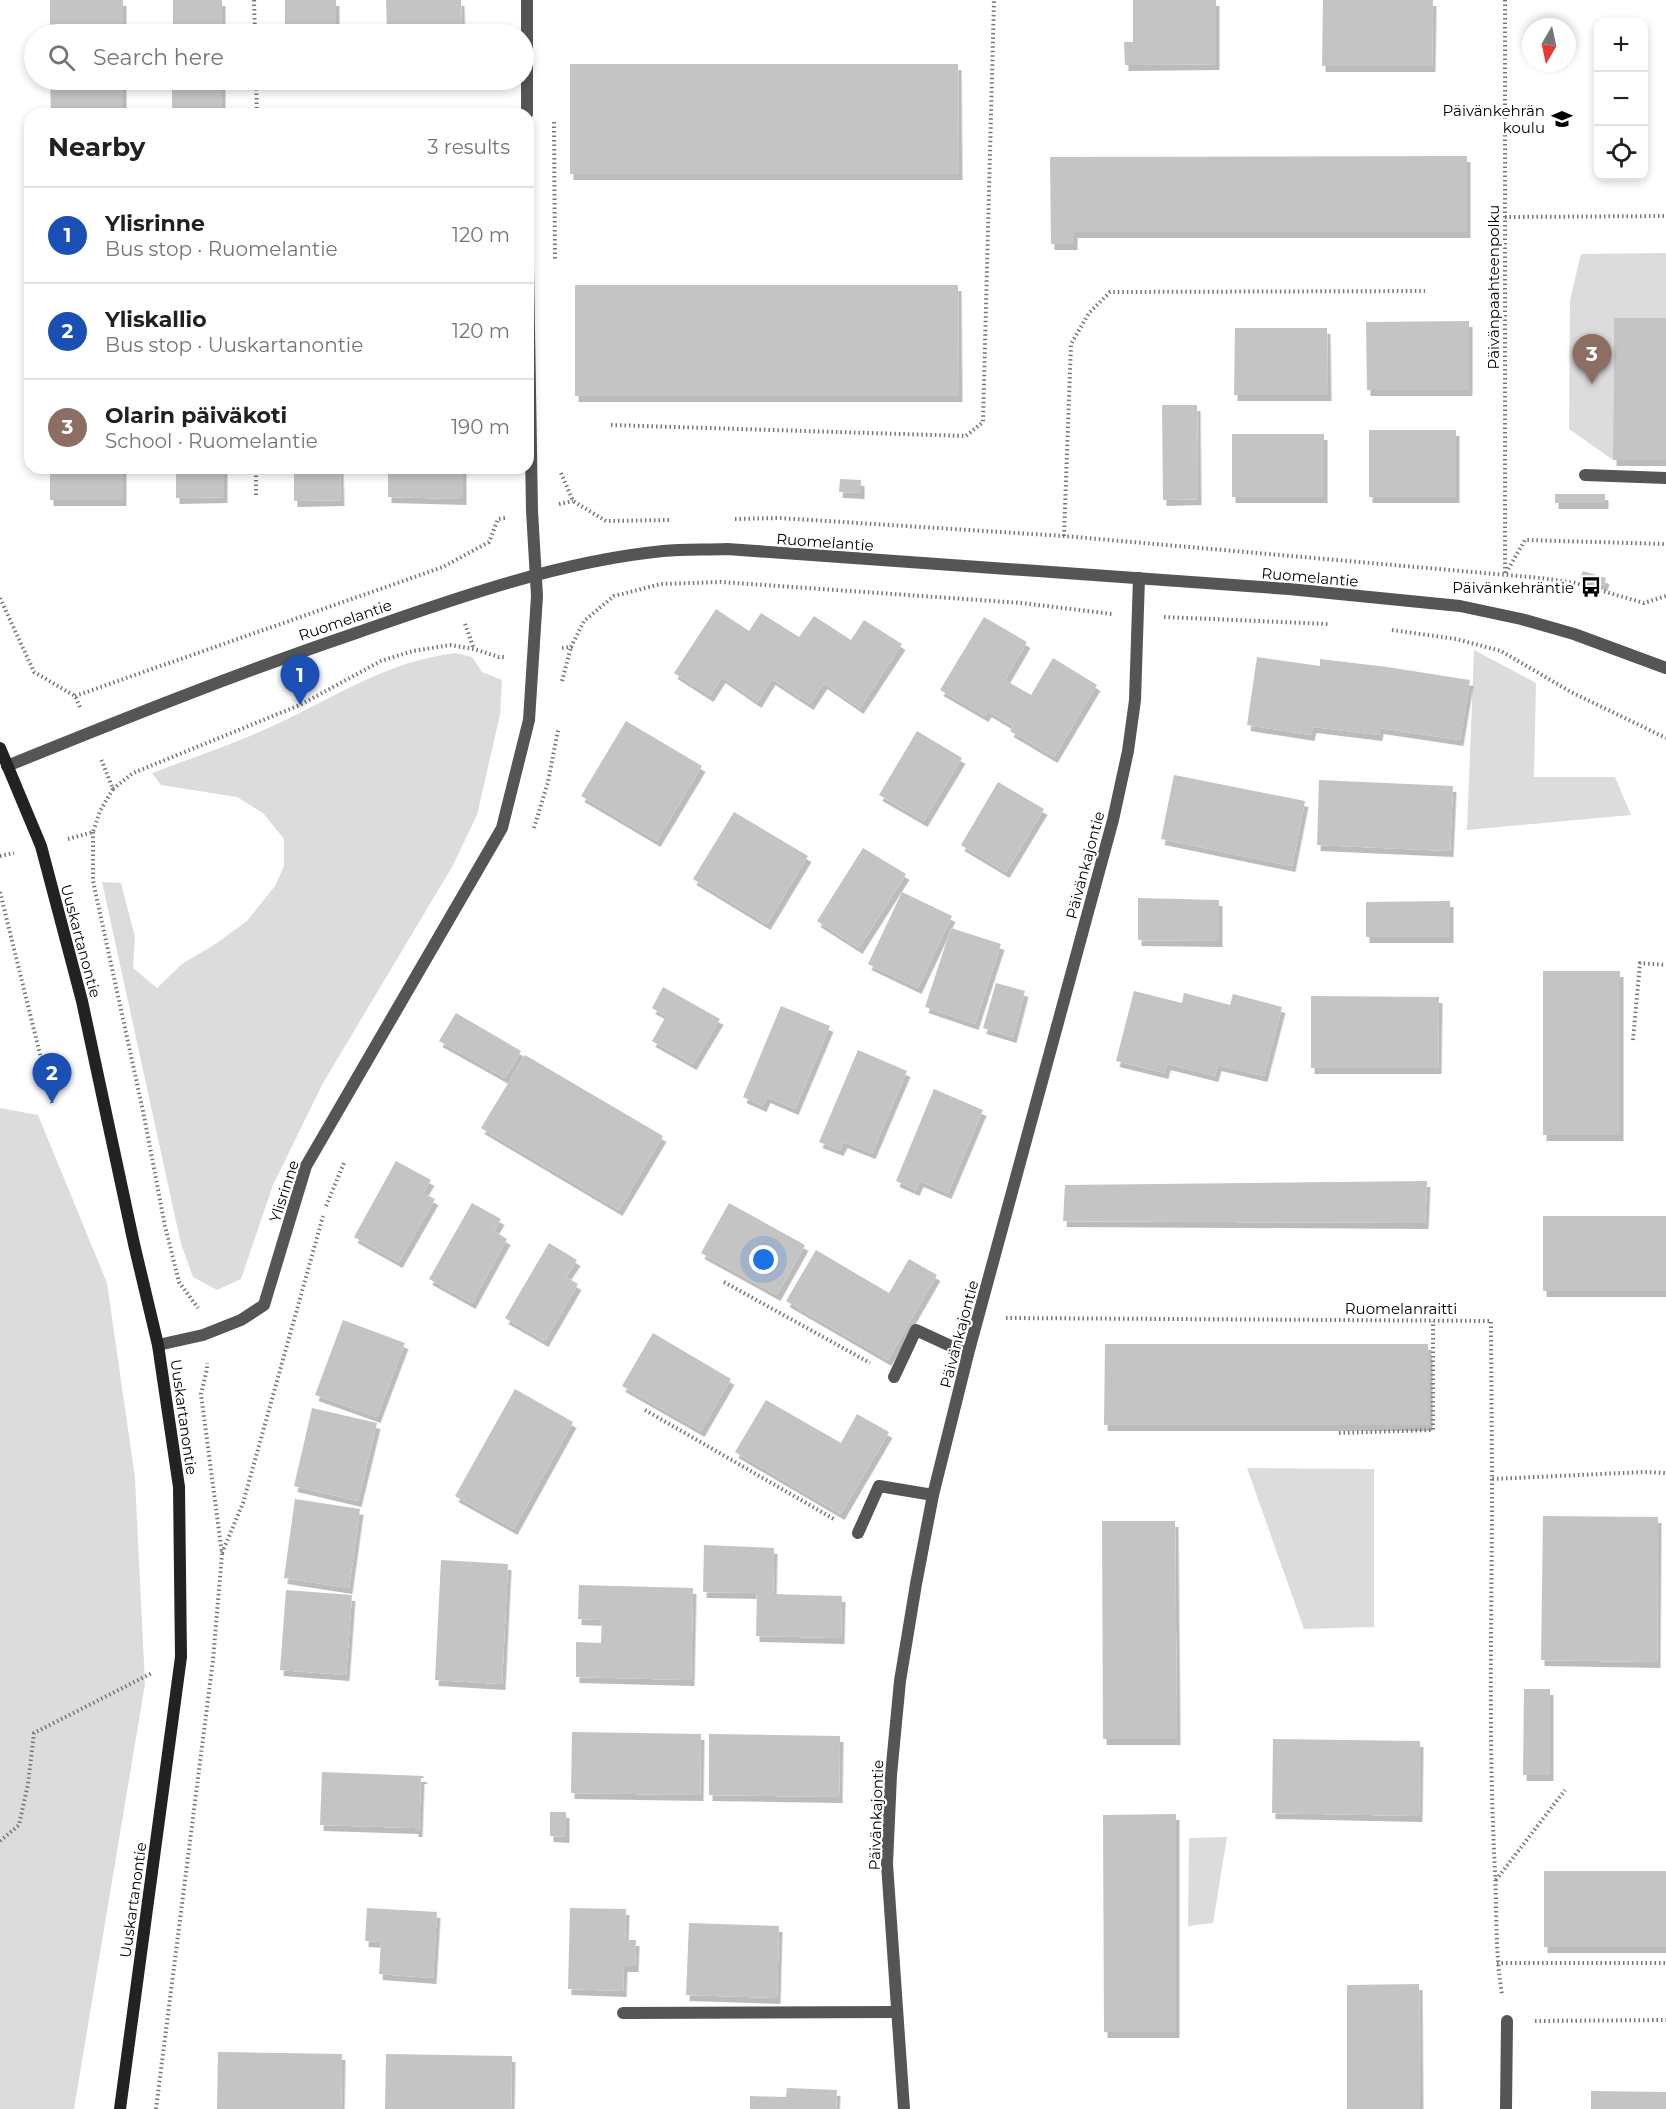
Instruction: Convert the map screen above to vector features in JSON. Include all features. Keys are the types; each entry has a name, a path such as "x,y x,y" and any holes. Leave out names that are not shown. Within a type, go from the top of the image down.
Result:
{"main road":[{"name":"Uuskartanontie","path":"0,748 4,767 41,846 76,979 158,1345 179,1487 181,1657 120,2109"}],"street":[{"path":"526,0 526,24"},
{"path":"527,90 527,108"},
{"name":"Ylisrinne","path":"158,1345 203,1335 241,1320 264,1305 306,1166 501,828 529,720 537,596 531,474"},
{"path":"1585,475 1666,478"},
{"name":"Ruomelantie","path":"4,767 255,668 455,598 536,576 663,551 727,549 1289,589 1460,606 1574,633 1666,668"},
{"name":"Päivänkajontie","path":"904,2109 887,1864 891,1775 900,1681 933,1495 968,1354 1118,797 1128,751 1135,700 1139,578"},
{"path":"894,1377 916,1330 968,1354"},
{"path":"858,1533 879,1486 933,1495"},
{"path":"623,2013 897,2012"},
{"path":"1506,2109 1507,2021"}],"path":[{"path":"254,0 255,24"},
{"path":"611,425 966,436 983,422 994,0"},
{"name":"Päivänpaahteenpolku","path":"1505,0 1505,574"},
{"path":"256,90 257,108"},
{"path":"554,119 555,261"},
{"path":"1505,217 1666,216"},
{"path":"1064,536 1071,344 1089,313 1110,292 1425,291"},
{"path":"557,463 573,501 606,520 676,520"},
{"path":"256,474 256,495"},
{"path":"75,696 443,567 489,542 498,519 573,501"},
{"path":"733,519 779,518 1064,536 1505,574 1575,583 1644,603 1666,596"},
{"path":"1505,574 1525,540 1666,544"},
{"path":"561,691 571,647 584,621 614,597 661,584 721,582 1022,603 1138,617 1332,624"},
{"path":"1389,630 1456,639 1501,651 1571,692 1666,738"},
{"path":"113,789 133,773 300,705 381,661 413,651 450,645 474,649 499,657 571,647"},
{"path":"531,834 548,782 558,724"},
{"path":"0,892 52,1103"},
{"path":"1634,1040 1640,963 1666,965"},
{"path":"222,1554 243,1503 326,1207 348,1155"},
{"path":"724,1282 894,1377"},
{"name":"Ruomelanraitti","path":"978,1317 1491,1321 1492,1479"},
{"path":"1339,1433 1433,1430 1433,1321"},
{"path":"645,1410 858,1533"},
{"path":"1666,1473 1492,1479 1491,1794 1496,1880 1497,1963 1507,2021 1666,2020"},
{"path":"0,1841 19,1825 28,1784 34,1733 181,1657"},
{"path":"1496,1880 1565,1790"},
{"path":"1497,1963 1666,1963"}],"shaded area":[{"path":"1666,253 1666,318 1614,318 1613,460 1569,429 1570,300 1581,254"},
{"path":"1474,650 1536,683 1534,777 1615,777 1631,815 1467,830"},
{"path":"456,653 472,657 482,672 502,680 500,715 477,815 452,867 323,1083 273,1185 241,1279 217,1290 193,1277 181,1244 102,882 121,883 135,937 133,968 157,988 182,964 214,945 247,921 275,886 284,866 284,839 263,813 237,797 161,785 152,773 262,731 385,672 431,657"},
{"path":"0,1108 38,1115 107,1283 135,1478 145,1684 74,2109 0,2109"},
{"path":"1247,1468 1374,1469 1374,1627 1304,1629"},
{"path":"1227,1837 1213,1923 1188,1926 1189,1838"}],"building":[{"path":"50,0 123,0 123,24 50,24"},
{"path":"173,0 222,0 222,24 173,24"},
{"path":"285,0 336,0 336,24 285,24"},
{"path":"386,0 461,0 462,24 387,24"},
{"path":"1133,0 1216,0 1216,64 1125,65 1124,42 1133,42"},
{"path":"1323,0 1433,0 1432,66 1322,66"},
{"path":"570,64 958,64 959,174 570,174"},
{"path":"50,90 123,90 123,108 51,108"},
{"path":"172,90 222,90 222,108 172,108"},
{"path":"1467,156 1467,232 1074,232 1074,244 1051,244 1050,157"},
{"path":"575,285 958,285 959,396 575,396"},
{"path":"1614,318 1666,318 1666,460 1613,460"},
{"path":"1469,321 1469,390 1367,390 1366,322"},
{"path":"1235,328 1327,328 1328,395 1234,395"},
{"path":"1162,405 1197,405 1198,499 1163,500"},
{"path":"1369,430 1456,430 1456,497 1369,497"},
{"path":"1232,434 1324,434 1324,497 1232,497"},
{"path":"50,474 123,474 123,500 50,500"},
{"path":"176,474 224,474 224,497 176,498"},
{"path":"294,474 340,474 341,500 294,501"},
{"path":"388,474 463,474 463,499 388,497"},
{"path":"840,479 861,480 861,493 839,492"},
{"path":"1555,494 1605,494 1605,503 1555,503"},
{"path":"1583,571 1606,578 1604,585 1580,578"},
{"path":"716,609 749,631 761,613 799,637 814,616 851,640 864,620 902,644 860,708 824,683 810,704 772,679 758,702 722,677 710,696 674,673"},
{"path":"984,617 1027,642 1005,680 1031,695 1053,658 1097,685 1054,757 1010,731 1013,726 988,711 985,716 940,690"},
{"path":"1257,657 1320,666 1320,659 1470,680 1460,740 1380,728 1379,735 1313,727 1311,735 1247,725"},
{"path":"626,721 702,766 657,841 581,796"},
{"path":"917,731 962,758 924,821 879,795"},
{"path":"1174,775 1305,801 1292,866 1161,839"},
{"path":"1319,780 1453,786 1450,851 1317,845"},
{"path":"998,782 1044,809 1006,872 961,845"},
{"path":"734,812 808,856 767,924 693,879"},
{"path":"863,848 906,874 859,948 817,921"},
{"path":"902,892 952,916 918,988 868,964"},
{"path":"1138,898 1219,900 1219,941 1138,940"},
{"path":"1450,901 1450,937 1366,937 1366,902"},
{"path":"951,928 1001,944 975,1024 925,1007"},
{"path":"1543,971 1620,971 1620,1135 1543,1135"},
{"path":"996,983 1025,991 1013,1037 983,1028"},
{"path":"663,987 720,1019 693,1064 652,1041 666,1016 652,1008"},
{"path":"1134,991 1182,1003 1184,993 1230,1005 1233,994 1282,1007 1264,1076 1218,1065 1215,1076 1167,1064 1165,1073 1116,1061"},
{"path":"1311,996 1439,997 1438,1068 1311,1068"},
{"path":"781,1006 830,1026 795,1109 767,1097 763,1106 743,1097"},
{"path":"456,1013 521,1051 505,1078 439,1041"},
{"path":"858,1050 907,1071 872,1153 844,1142 840,1150 819,1142"},
{"path":"525,1055 663,1136 619,1210 481,1128"},
{"path":"934,1089 983,1110 948,1193 920,1181 916,1190 896,1181"},
{"path":"396,1161 431,1180 423,1193 435,1199 399,1262 354,1237"},
{"path":"1427,1181 1425,1223 1063,1221 1065,1185"},
{"path":"472,1203 501,1219 494,1231 507,1239 472,1303 429,1279"},
{"path":"729,1203 805,1245 777,1295 701,1253"},
{"path":"1543,1216 1666,1216 1666,1291 1543,1291"},
{"path":"549,1243 577,1260 566,1277 578,1284 545,1341 505,1318"},
{"path":"816,1250 889,1293 909,1259 937,1275 888,1360 786,1301"},
{"path":"343,1320 405,1343 377,1417 315,1395"},
{"path":"653,1333 731,1379 701,1431 622,1386"},
{"path":"1105,1344 1428,1344 1429,1425 1104,1425"},
{"path":"515,1389 573,1422 514,1529 455,1496"},
{"path":"766,1400 841,1443 857,1414 889,1432 841,1514 735,1452"},
{"path":"312,1408 377,1423 358,1501 294,1486"},
{"path":"295,1499 360,1509 349,1588 284,1578"},
{"path":"1543,1516 1658,1517 1657,1662 1541,1660"},
{"path":"1102,1521 1175,1521 1177,1739 1103,1739"},
{"path":"704,1545 774,1548 773,1594 842,1596 841,1638 756,1636 757,1593 703,1592"},
{"path":"441,1560 508,1564 502,1684 435,1680"},
{"path":"579,1585 693,1588 691,1680 576,1677 576,1642 601,1643 602,1620 578,1619"},
{"path":"286,1590 352,1595 346,1675 280,1670"},
{"path":"1524,1689 1550,1689 1550,1775 1523,1775"},
{"path":"572,1732 701,1734 700,1795 571,1793"},
{"path":"709,1734 840,1736 839,1797 709,1795"},
{"path":"1273,1739 1420,1741 1419,1816 1272,1813"},
{"path":"322,1772 423,1776 424,1778 421,1778 419,1831 415,1831 415,1828 320,1825"},
{"path":"550,1812 566,1812 566,1837 550,1836"},
{"path":"1176,1814 1176,2032 1104,2032 1103,1815"},
{"path":"1544,1871 1666,1871 1666,1947 1544,1947"},
{"path":"367,1908 437,1912 433,1978 379,1974 381,1942 365,1941"},
{"path":"570,1908 626,1909 625,1940 636,1940 635,1966 624,1966 623,1991 568,1989"},
{"path":"689,1923 779,1926 777,1998 686,1995"},
{"path":"1419,1984 1420,2109 1347,2109 1347,1985"},
{"path":"218,2052 342,2054 341,2109 217,2109"},
{"path":"386,2054 512,2056 511,2109 385,2109"},
{"path":"787,2088 837,2090 836,2109 750,2109 750,2096 786,2097"},
{"path":"1591,2091 1666,2092 1666,2109 1591,2109"}],"place":[{"name":"Päivänkehrän koulu","path":"1562,119"},
{"name":"Olarin päiväkoti","path":"1592,384"},
{"name":"Päivänkehräntie","path":"1591,587"},
{"name":"Ylisrinne","path":"300,705"},
{"name":"Yliskallio","path":"52,1103"}]}
